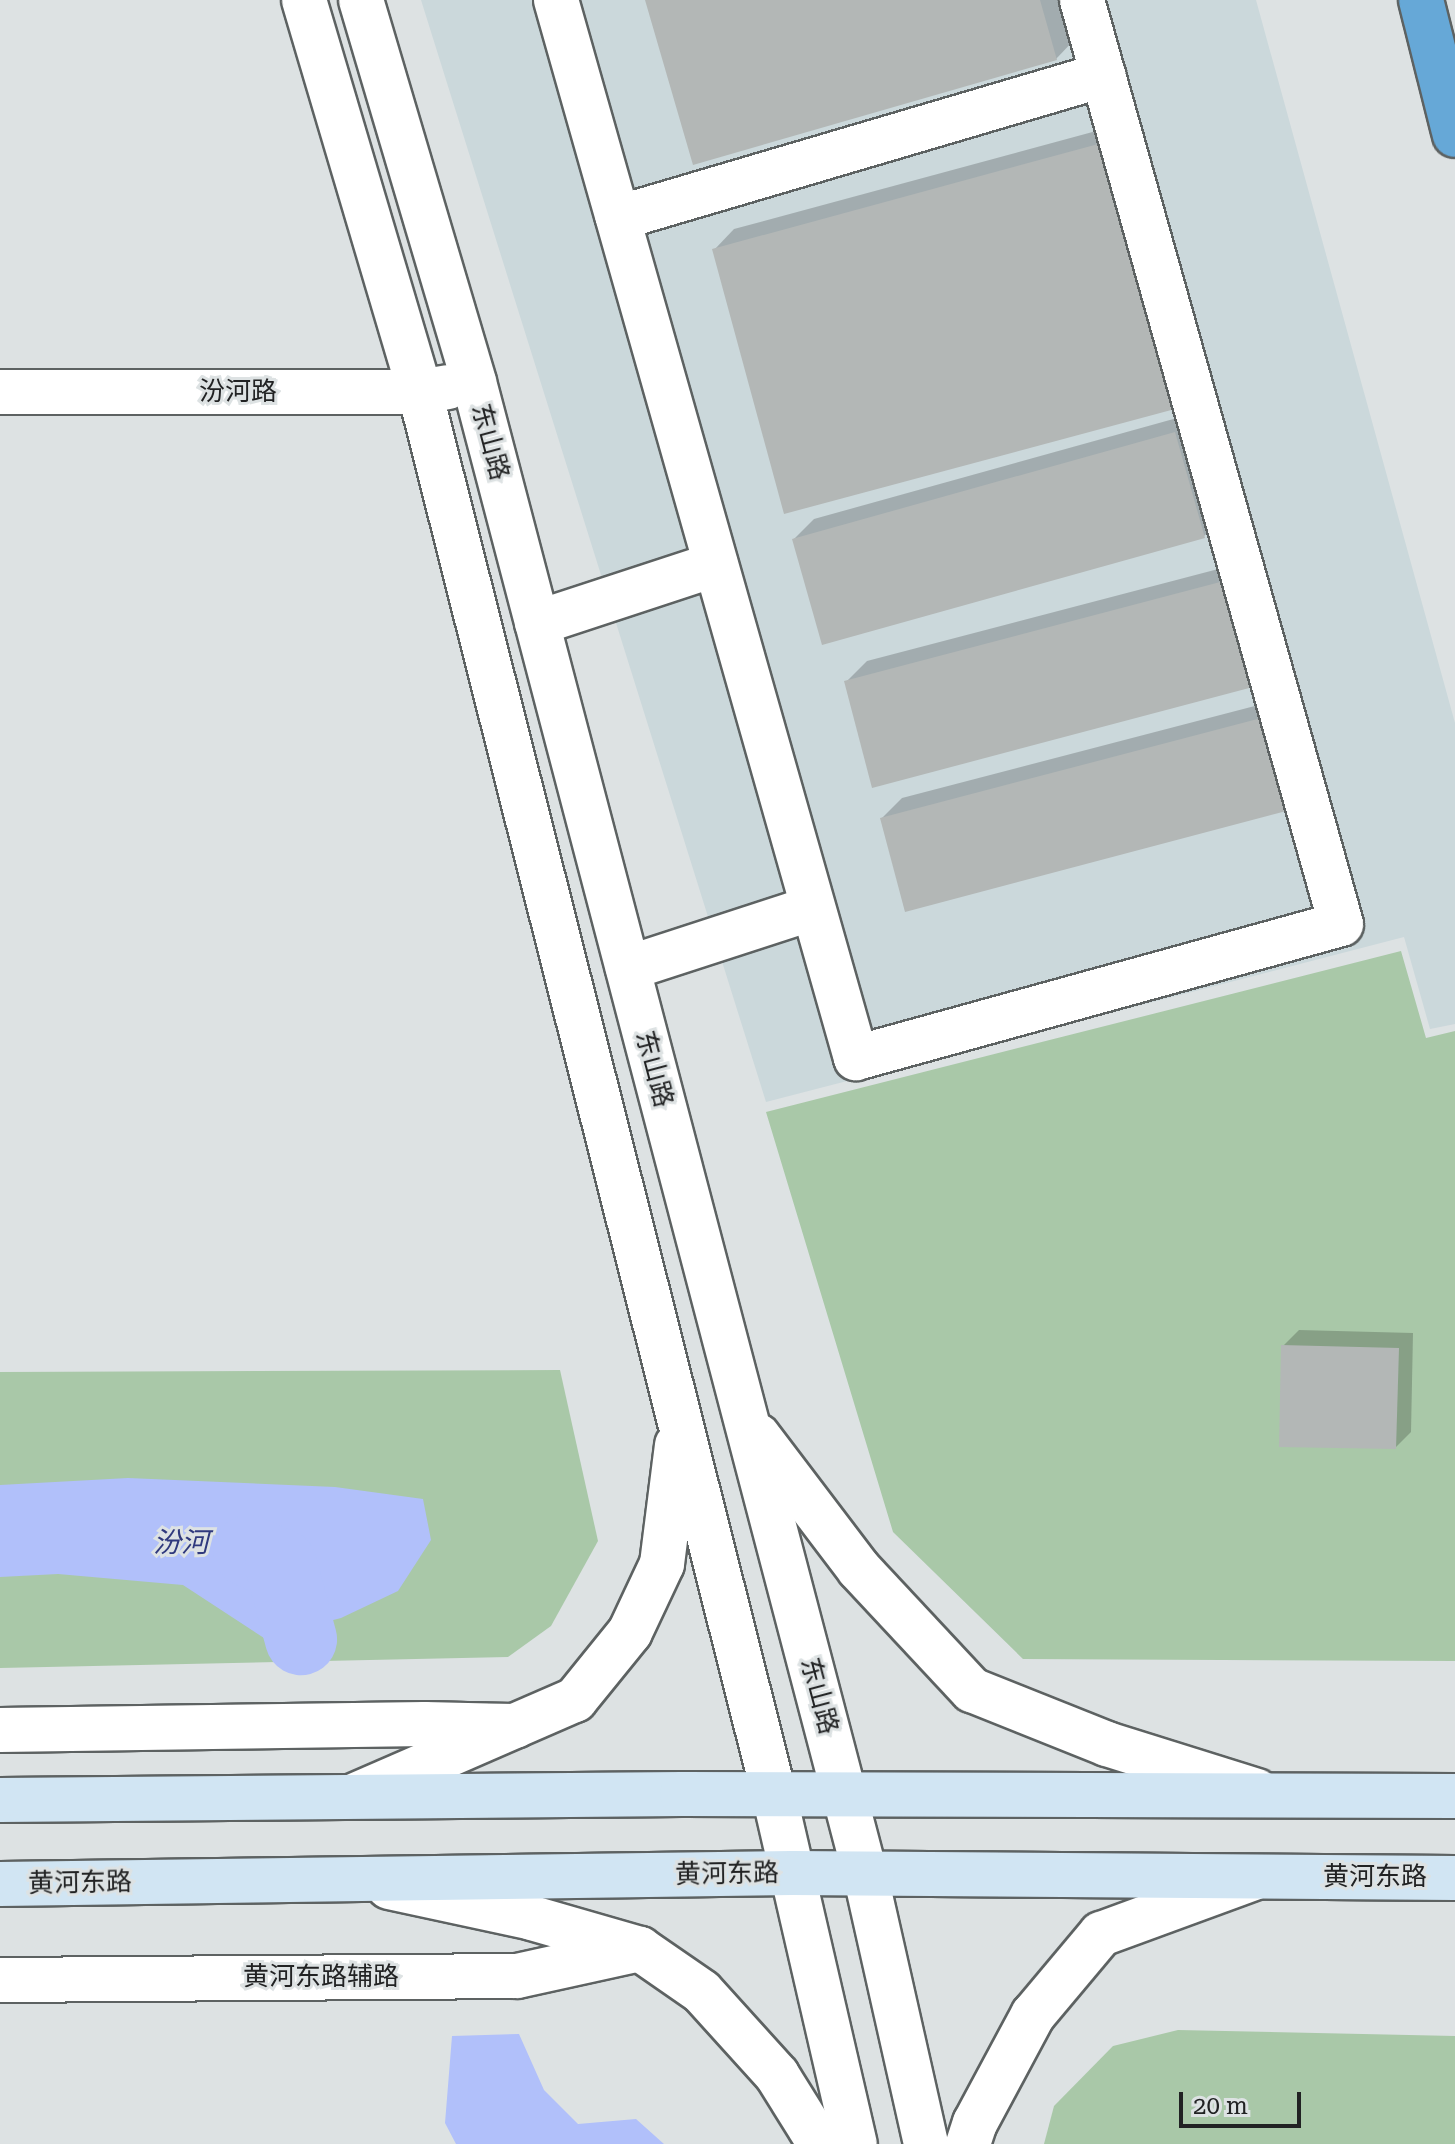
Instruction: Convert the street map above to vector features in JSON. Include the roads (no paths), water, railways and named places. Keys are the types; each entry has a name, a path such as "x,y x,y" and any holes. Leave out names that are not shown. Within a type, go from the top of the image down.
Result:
{"highway":[{"path":"1421,0 1455,135"}],"main road":[{"path":"0,1800 356,1795 1455,1796"},
{"name":"黄河东路","path":"0,1884 792,1873 1455,1878"}],"street":[{"path":"304,0 420,392 774,1794 855,2144"},
{"name":"东山路","path":"361,0 474,382 865,1873 926,2144"},
{"path":"556,0 856,1058 1341,924 1082,0"},
{"path":"618,218 1103,75"},
{"name":"汾河路","path":"0,392 420,392 474,382"},
{"path":"537,623 716,564"},
{"path":"628,968 813,908"},
{"path":"746,1420 859,1569 972,1690 1107,1744 1267,1794"},
{"path":"356,1795 575,1700 630,1632 662,1564 680,1422"},
{"path":"0,1730 425,1724 515,1726"},
{"path":"968,2144 975,2123 1033,2015 1101,1934 1257,1877"},
{"path":"356,1880 532,1918 640,1949 702,1992 777,2075 820,2144"},
{"name":"黄河东路辅路","path":"0,1980 517,1976 640,1949"}],"water":[{"path":"128,1478 335,1487 423,1499 431,1540 398,1591 341,1618 264,1638 183,1585 58,1574 0,1577 0,1485"},
{"path":"519,2034 544,2090 578,2124 636,2119 664,2144 456,2144 445,2123 452,2036"}],"waterway":[{"name":"汾河","path":"249,1551 281,1565 301,1639"}]}
